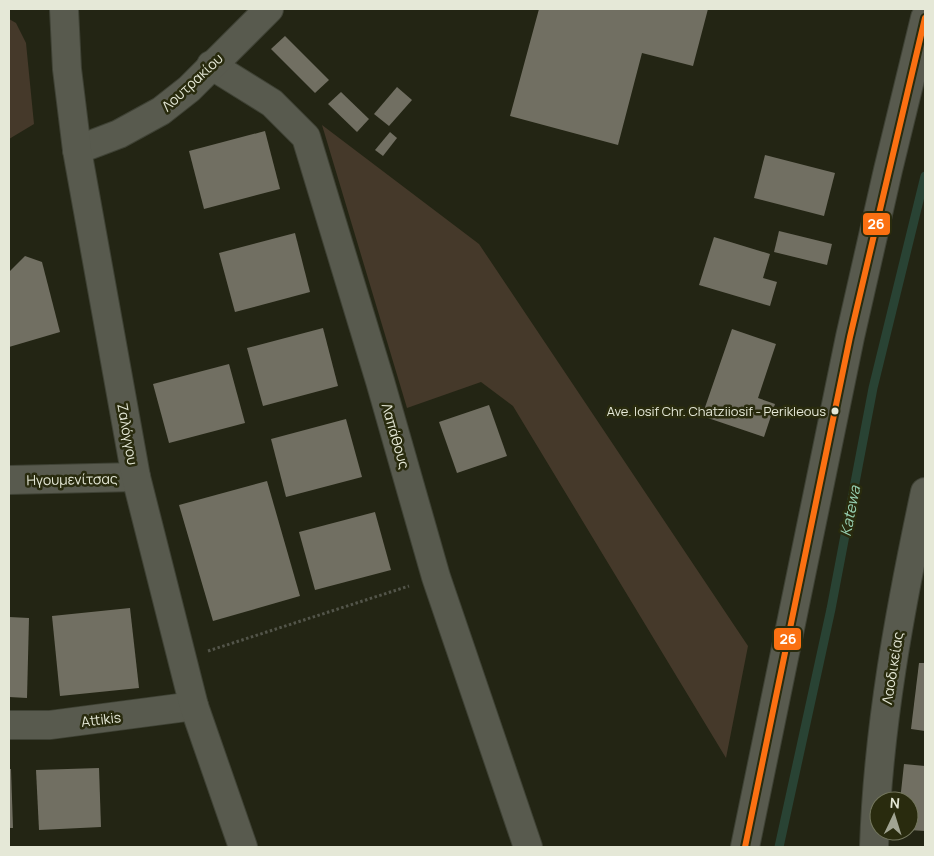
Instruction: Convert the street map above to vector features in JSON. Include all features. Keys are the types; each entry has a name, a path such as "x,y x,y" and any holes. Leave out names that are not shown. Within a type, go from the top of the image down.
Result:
{"street":[{"name":"Ζαλόγγου","path":"64,9 66,69 77,150 136,477 194,706 243,847"},
{"name":"Λουτρακίου","path":"77,150 120,134 161,111 189,89 211,64 269,9"},
{"path":"745,847 852,328 925,18"},
{"name":"Λαπάθους","path":"211,64 272,103 306,137 380,381 436,577 528,847"},
{"name":"Ηγουμενίτσας","path":"9,480 136,477"},
{"name":"Λαοδικείας","path":"874,847 879,760 887,694 900,616 925,492"},
{"name":"Attikis","path":"9,726 50,725 194,706"}],"path":[{"path":"182,660 436,577"}],"shaded area":[{"path":"9,19 16,23 26,43 34,124 9,139"},
{"path":"322,125 479,244 748,646 726,758 513,406 481,382 407,408"}],"building":[{"path":"539,9 708,9 693,66 642,53 618,145 510,116"},
{"path":"285,36 329,80 315,93 271,49"},
{"path":"397,87 412,100 389,126 374,114"},
{"path":"341,92 369,119 357,132 328,104"},
{"path":"265,131 280,189 204,209 189,151"},
{"path":"390,132 397,138 383,156 375,150"},
{"path":"765,155 835,173 824,216 754,198"},
{"path":"779,231 832,244 827,265 774,252"},
{"path":"295,233 310,292 235,312 219,253"},
{"path":"714,237 770,254 763,278 777,282 770,306 699,285"},
{"path":"25,256 42,262 60,332 9,347 9,272"},
{"path":"323,328 338,386 263,406 247,348"},
{"path":"732,329 776,344 758,398 775,404 764,437 702,416"},
{"path":"229,364 245,423 169,443 153,384"},
{"path":"489,405 507,456 457,473 439,422"},
{"path":"346,419 362,477 286,497 271,439"},
{"path":"267,481 300,596 213,621 179,505"},
{"path":"375,512 391,570 315,590 299,532"},
{"path":"130,608 139,688 60,696 52,616"},
{"path":"9,617 29,618 27,698 9,697"},
{"path":"919,663 925,663 925,731 911,729"},
{"path":"904,764 925,766 925,831 919,831 919,791 901,791"},
{"path":"99,768 101,827 39,830 36,770"},
{"path":"9,769 11,769 13,828 9,828"}],"waterway":[{"name":"Katewa","path":"779,847 831,609 873,388 925,176"}],"transit line":[{"name":"26","path":"745,847 850,337 925,18"}],"place":[{"name":"Ave. Iosif Chr. Chatziiosif - Perikleous","path":"835,411"}]}
